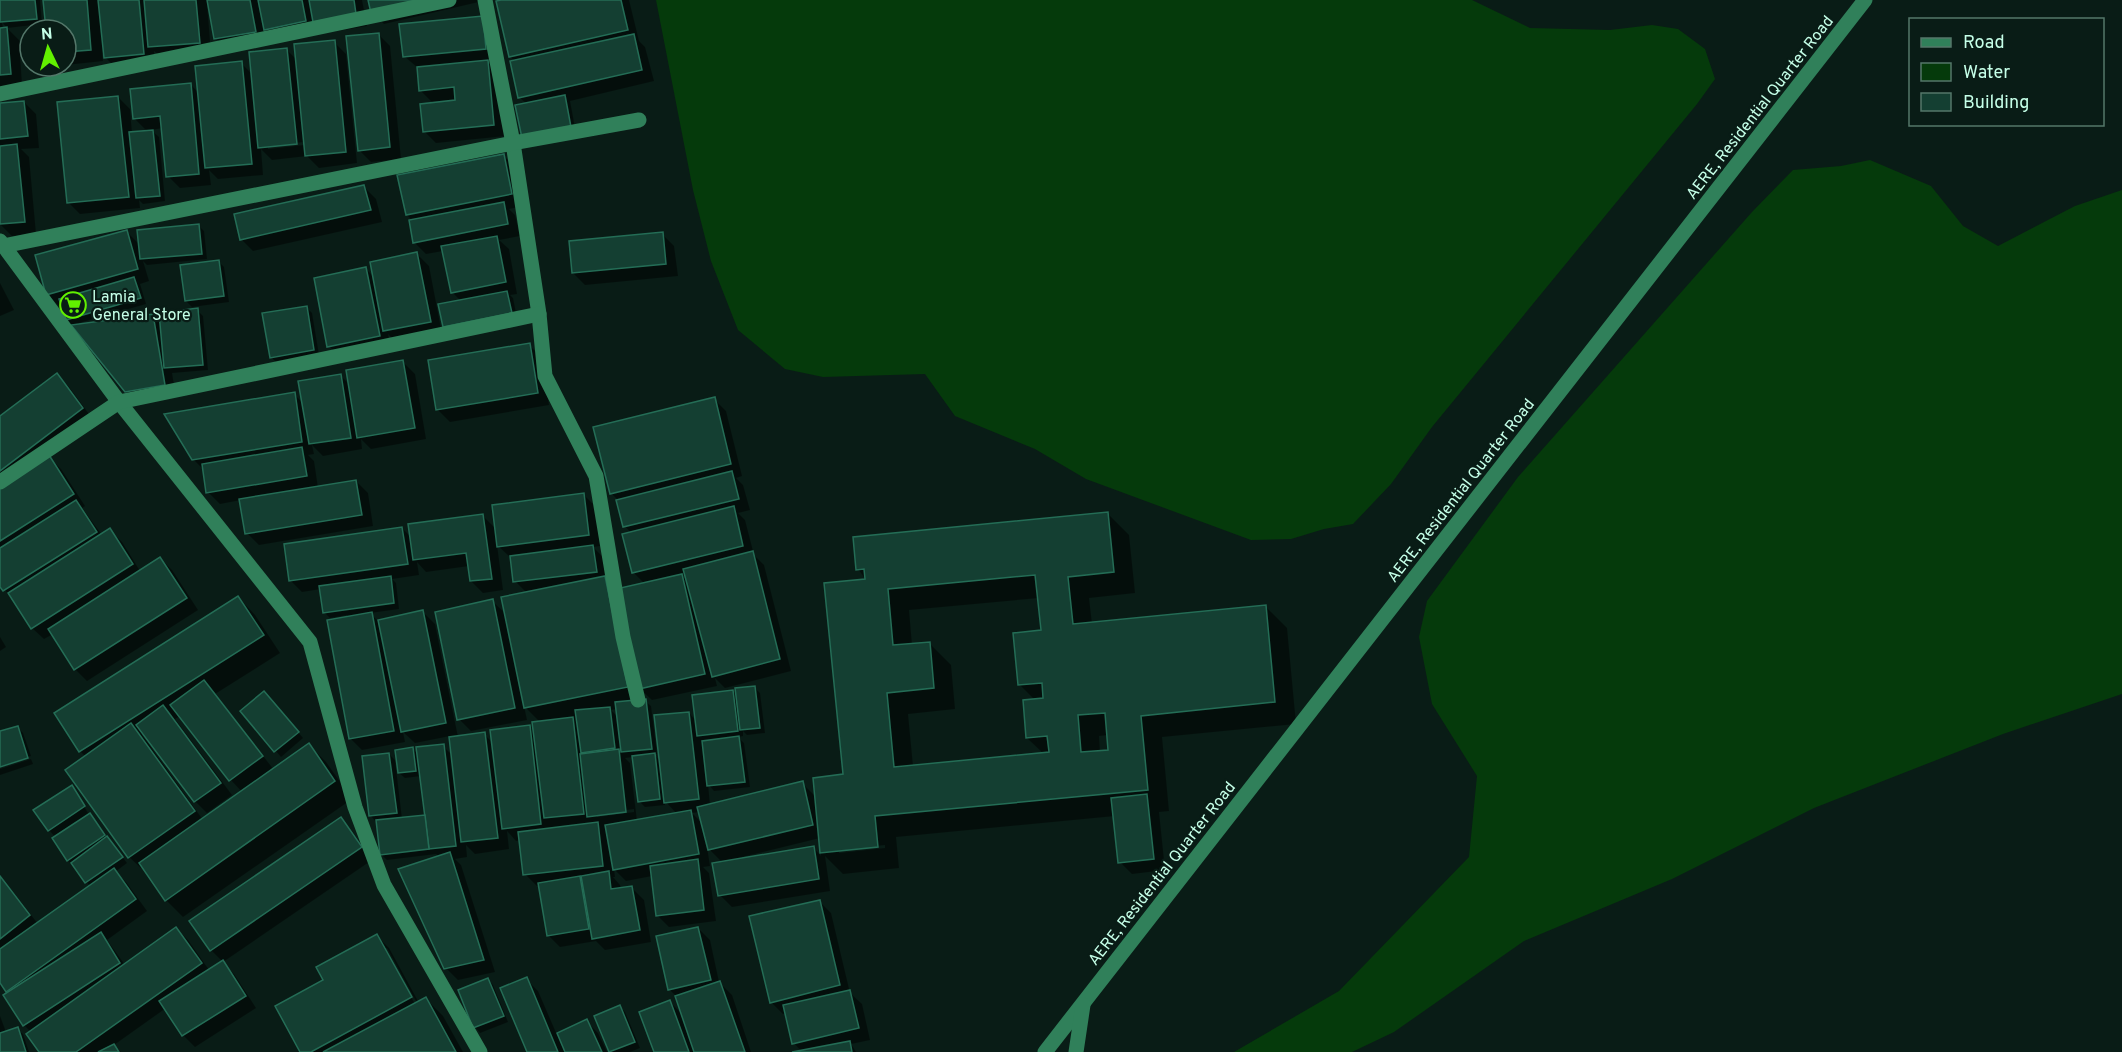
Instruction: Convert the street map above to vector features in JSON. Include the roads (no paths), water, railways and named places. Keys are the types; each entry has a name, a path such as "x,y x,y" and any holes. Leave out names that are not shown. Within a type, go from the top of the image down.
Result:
{"street":[{"path":"0,94 449,0"},
{"path":"485,0 513,143 539,314 545,376 596,476 623,637 638,700"},
{"name":"AERE, Residential Quarter Road","path":"1045,1052 1865,0"},
{"path":"480,1052 384,885 356,807 310,642 119,402 2,243 639,120"},
{"path":"0,482 119,402 539,314"},
{"name":"AERE, Residential Quarter Road","path":"1076,1052 1084,1002"}],"water":[{"path":"656,0 1472,0 1530,28 1610,30 1652,25 1678,29 1705,49 1715,79 1697,104 1432,427 1391,484 1353,524 1324,529 1291,539 1251,540 1086,479 1035,449 955,416 925,374 823,377 785,369 738,330 711,261 693,190"},
{"path":"1870,160 1931,186 1963,226 1998,246 2075,206 2122,190 2122,694 2003,734 1814,808 1672,879 1524,941 1394,1032 1352,1052 1234,1052 1339,991 1469,857 1477,776 1432,704 1419,637 1427,601 1518,477 1752,212 1793,170 1841,166"}],"place":[{"name":"Lamia General Store","path":"73,305"}]}
